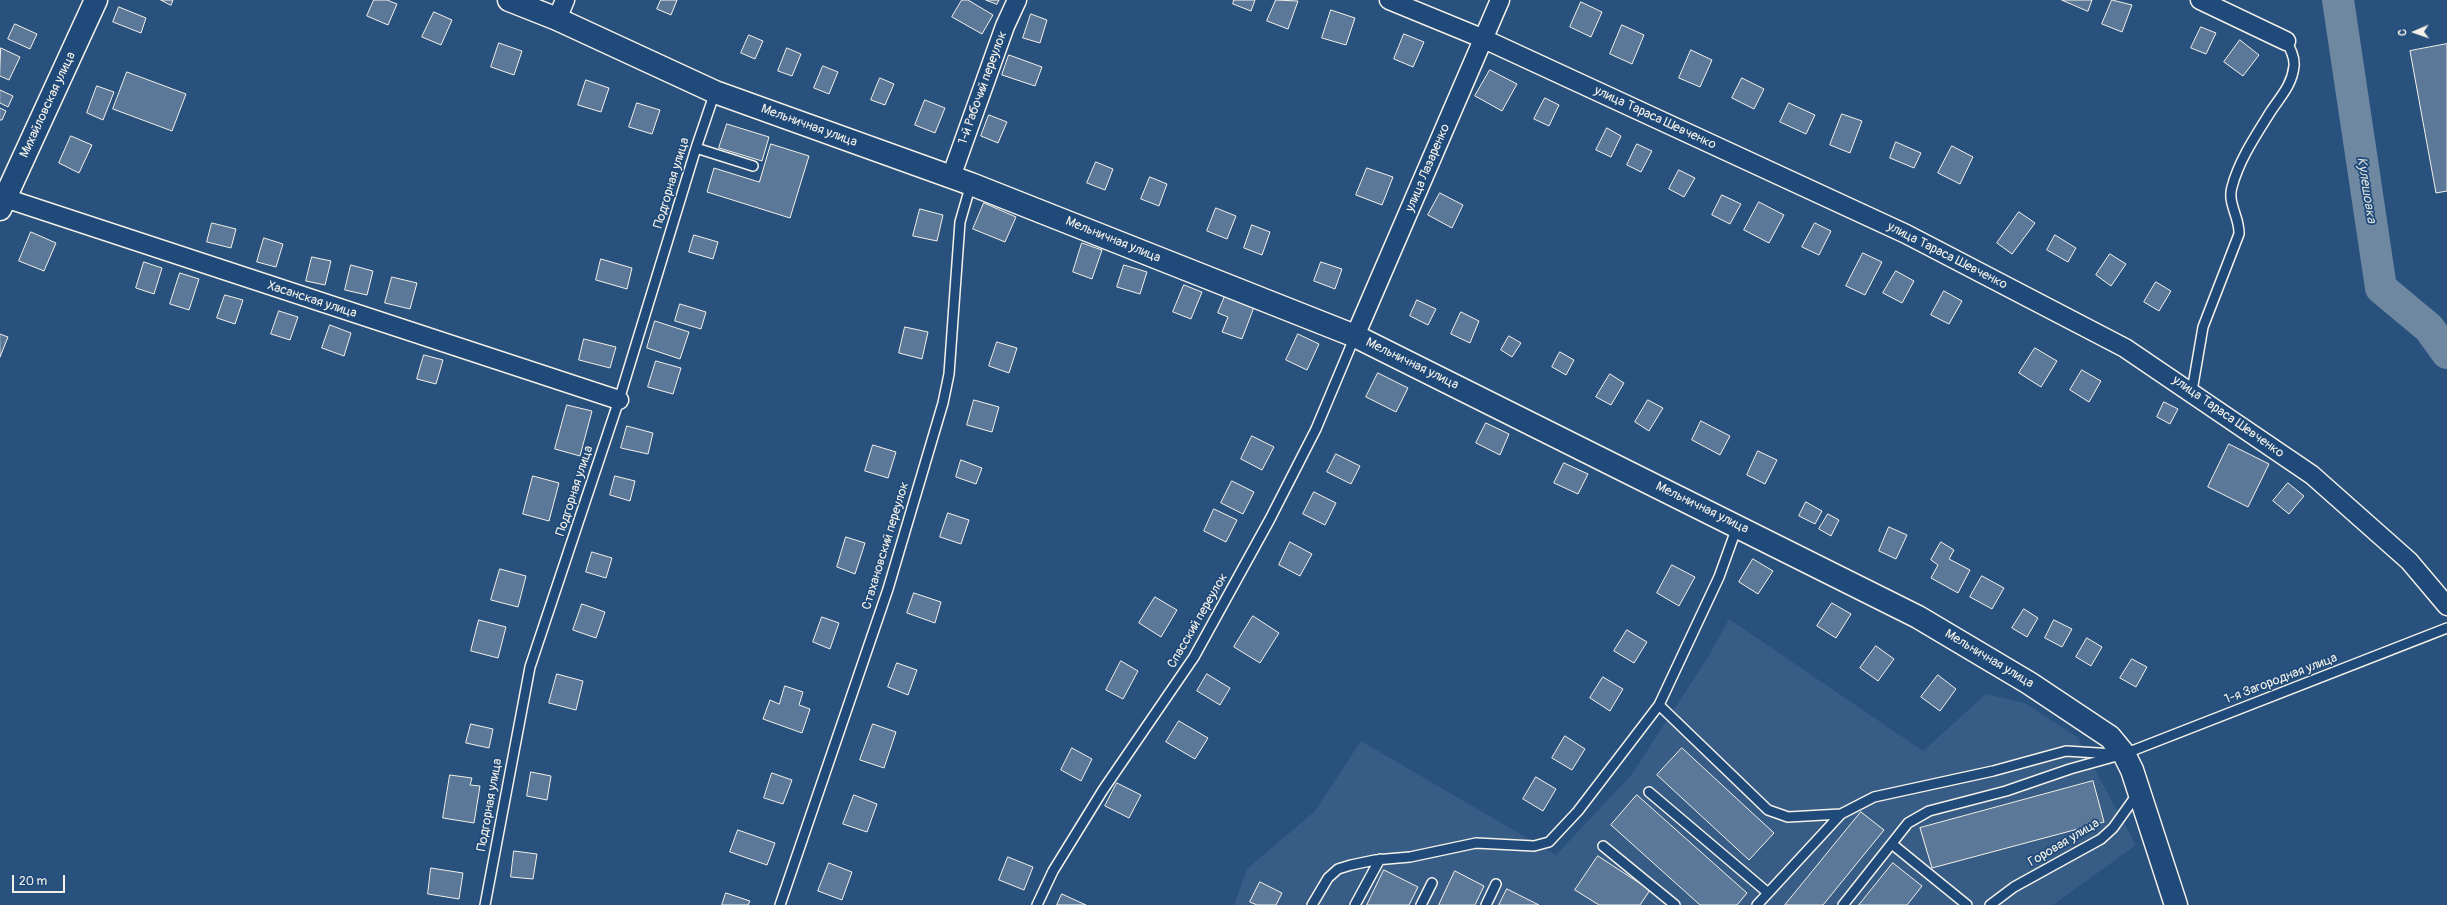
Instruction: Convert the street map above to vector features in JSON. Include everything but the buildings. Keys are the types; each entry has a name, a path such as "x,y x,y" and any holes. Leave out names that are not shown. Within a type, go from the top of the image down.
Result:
{"main road":[{"name":"Михайловская улица","path":"3,203 96,0"},
{"name":"Мельничная улица","path":"509,0 561,10 715,92 961,181 1355,336 1738,525 1925,620 2029,683 2110,737 2124,754 2132,770 2176,905"}],"street":[{"name":"1-й Рабочий переулок","path":"961,181 1005,26 1017,0"},
{"name":"улица Тараса Шевченко","path":"1389,0 1484,39 1906,234 2125,348 2192,391 2312,475 2409,561 2447,606"},
{"name":"улица Лазаренко","path":"1355,336 1500,0"},
{"path":"2200,0 2286,41"},
{"name":"Хасанская улица","path":"3,203 619,400"}],"lane":[{"path":"2192,391 2203,327 2239,234 2240,224 2232,205 2231,188 2244,156 2291,83 2295,65 2292,53 2286,41"},
{"name":"Подгорная улица","path":"485,905 530,667 619,400 696,148 715,92"},
{"path":"696,148 753,166"},
{"name":"Стахановский переулок","path":"780,905 888,589 943,403 949,374 960,222 961,181"},
{"name":"Спасский переулок","path":"1037,905 1053,871 1103,790 1194,657 1270,520 1313,436 1355,336"},
{"path":"1312,905 1328,878 1338,869 1380,859 1410,857 1476,843 1534,846 1549,842 1578,811 1659,705 1719,577 1738,525"},
{"name":"1-я Загородная улица","path":"1843,905 1908,823 1929,811 2006,791 2070,769 2124,754 2447,628"},
{"path":"1659,705 1768,810 1788,817 1841,814"},
{"path":"1756,905 1841,814 1874,797 1993,771 2066,751 2124,754"},
{"path":"1649,792 1767,892"},
{"name":"Горовая улица","path":"1990,905 2014,887 2101,839 2114,828 2139,792"},
{"path":"1892,844 1967,905"},
{"path":"1603,846 1664,901 1675,905"},
{"path":"1355,905 1380,859"},
{"path":"1421,905 1432,883"},
{"path":"1486,905 1496,884"}],"shaded area":[{"path":"1729,619 1923,751 1986,694 2025,703 2077,737 2136,845 2053,905 1234,905 1247,869 1315,811 1361,741 1556,855 1632,774 1708,657"}],"waterway":[{"name":"Кулешовка","path":"2338,0 2381,288 2429,328 2447,353"}]}
